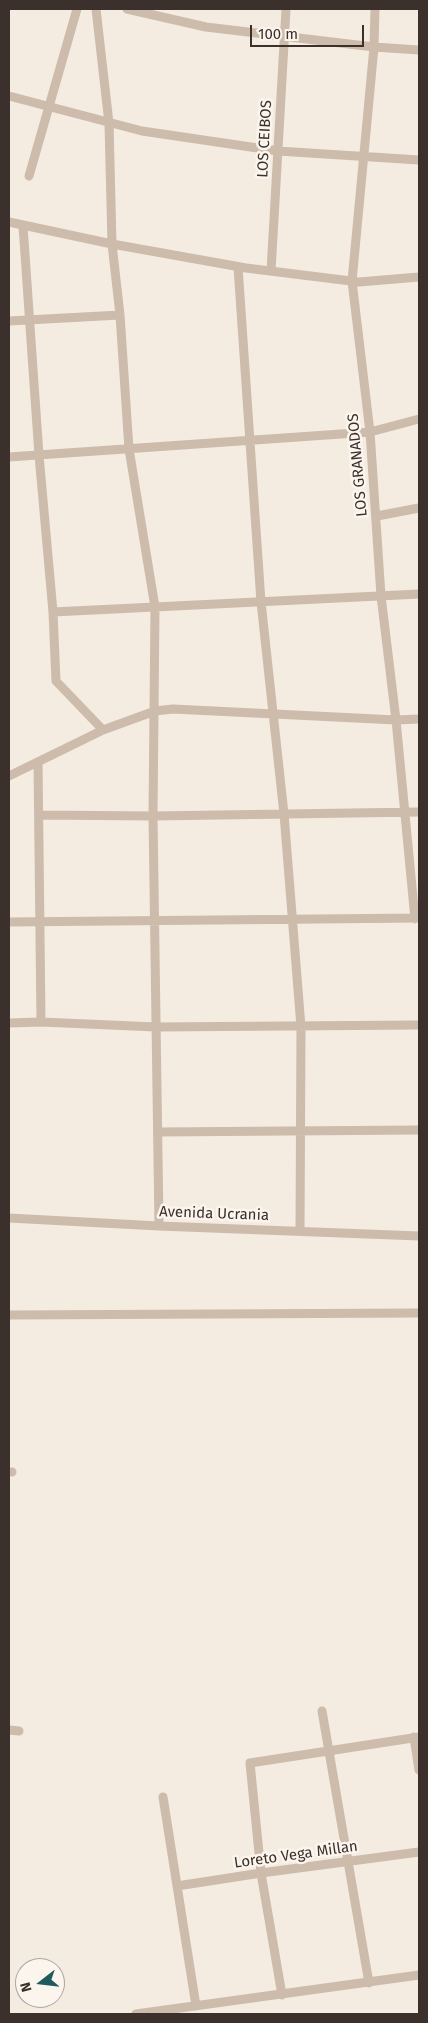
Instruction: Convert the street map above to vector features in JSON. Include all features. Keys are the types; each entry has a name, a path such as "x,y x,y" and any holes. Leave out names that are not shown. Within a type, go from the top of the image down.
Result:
{"street":[{"path":"29,176 77,9"},
{"path":"96,9 109,123 112,244 120,315 129,449 155,607 153,816 160,1226"},
{"path":"127,9 206,27 374,47 419,50"},
{"name":"LOS CEIBOS","path":"271,271 286,9"},
{"name":"LOS GRANADOS","path":"375,9 374,47 352,281 370,432 381,596 417,918"},
{"path":"9,96 142,131 278,151 419,160"},
{"path":"9,222 112,244 238,267 352,281 419,277"},
{"path":"23,226 39,455 53,612 56,681 103,730"},
{"path":"238,267 261,602 284,814 301,1027 300,1231"},
{"path":"9,321 120,315"},
{"path":"9,457 370,432 419,419"},
{"path":"377,516 419,508"},
{"path":"53,612 419,594"},
{"path":"9,776 103,730 155,711 173,709 396,720 419,719"},
{"path":"38,762 41,1022"},
{"path":"39,815 153,816 419,812"},
{"path":"9,922 417,918"},
{"path":"9,1023 41,1022 156,1027 419,1025"},
{"path":"158,1132 419,1130"},
{"name":"Avenida Ucrania","path":"9,1218 419,1236"},
{"path":"9,1315 419,1313"},
{"path":"322,1711 369,1983"},
{"path":"9,1730 19,1731"},
{"path":"282,1994 261,1873 250,1763 417,1737 419,1770"},
{"path":"163,1797 196,2006"},
{"name":"Loreto Vega Millan","path":"178,1886 419,1852"},
{"path":"136,2014 369,1983 419,1974"}]}
